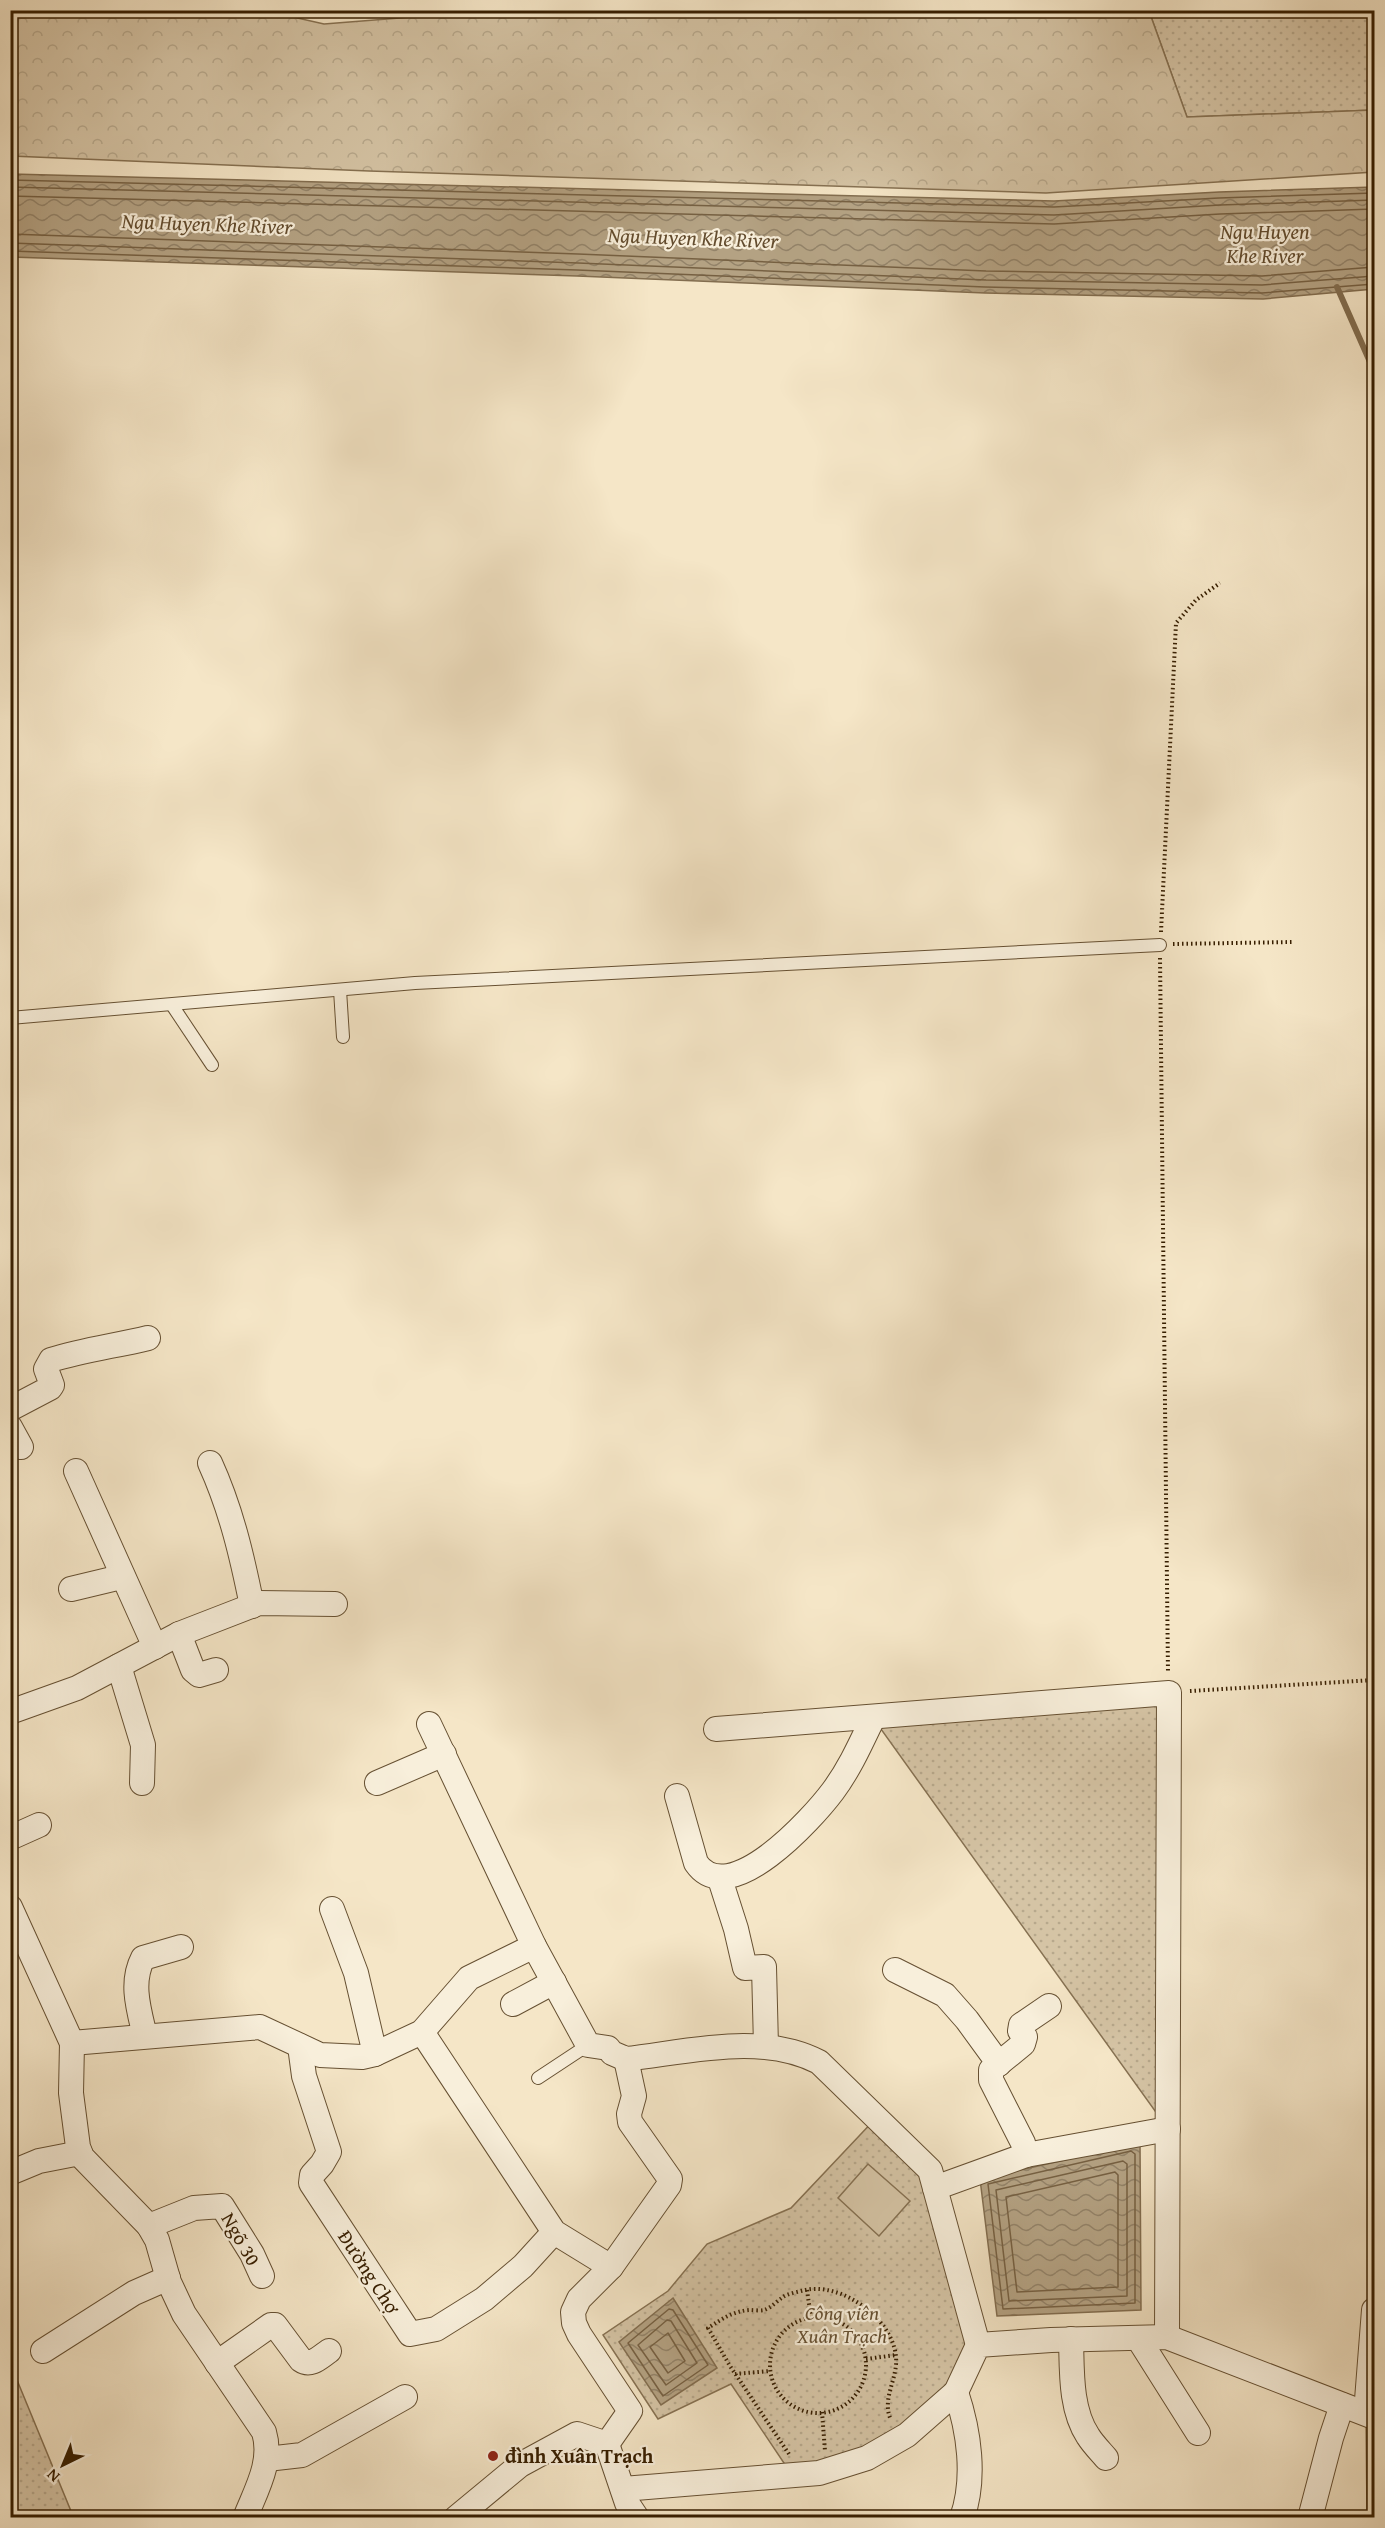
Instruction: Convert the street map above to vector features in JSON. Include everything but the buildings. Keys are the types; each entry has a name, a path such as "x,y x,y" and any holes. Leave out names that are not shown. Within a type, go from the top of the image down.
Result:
{"street":[{"path":"10,1408 50,1388 52,1384 46,1369 51,1360 85,1349 110,1347 148,1338"},
{"path":"210,1463 225,1496 240,1544 252,1606"},
{"path":"76,1471 121,1577 155,1647"},
{"path":"71,1588 121,1577"},
{"path":"10,1712 77,1688 179,1634 259,1603 335,1604"},
{"path":"179,1634 193,1670 199,1675 216,1670"},
{"path":"119,1666 143,1745 142,1783"},
{"path":"716,1729 1169,1693 1167,2337"},
{"path":"677,1796 696,1863 702,1871 720,1879 739,1875 764,1860 800,1828 833,1791 856,1755 873,1718"},
{"path":"429,1724 534,1946 588,2045 608,2048 612,2053 626,2059 730,2047 766,2046 801,2053 819,2062 930,2170 978,2345 956,2392 907,2435 867,2458 826,2470 802,2474 623,2489"},
{"path":"377,1783 444,1754"},
{"path":"10,1838 39,1824"},
{"path":"720,1879 736,1929 745,1968 764,1967 766,2046"},
{"path":"10,1907 72,2043 71,2093 80,2153 88,2166 149,2226 157,2240 168,2278 184,2314 264,2432 268,2445 267,2459 245,2517"},
{"path":"332,1909 356,1973 375,2054"},
{"path":"72,2043 260,2027 320,2055 362,2057 375,2054 422,2032 469,1978 534,1946"},
{"path":"145,2036 135,1990 137,1969 143,1958 181,1947"},
{"path":"895,1970 945,1995 967,2020 999,2064"},
{"path":"513,2004 554,1982"},
{"path":"1026,2155 1023,2143 991,2080 991,2070 1023,2044 1025,2037 1020,2031 1021,2025 1048,2006"},
{"path":"422,2032 554,2232 611,2267"},
{"name":"Đường Chợ","path":"300,2046 304,2076 329,2152 312,2175 311,2183 410,2334 436,2329 484,2299 523,2265 554,2232"},
{"path":"607,2444 630,2411 579,2334 574,2323 573,2312 579,2299 611,2267 669,2185 670,2179 630,2122 629,2114 634,2096 626,2059"},
{"path":"935,2188 1026,2155 1168,2129"},
{"path":"10,2173 39,2161 80,2153"},
{"name":"Ngõ 30","path":"149,2226 194,2208 222,2206 252,2254 262,2276"},
{"path":"43,2351 134,2293 168,2278"},
{"path":"978,2345 1071,2339 1167,2337 1370,2415 1374,2310"},
{"path":"217,2363 271,2325 275,2325 301,2360 306,2363 310,2363 328,2351"},
{"path":"1138,2338 1198,2433"},
{"path":"1071,2339 1072,2380 1081,2419 1087,2435 1106,2458"},
{"path":"956,2392 963,2414 970,2475 968,2500 962,2517"},
{"path":"267,2459 302,2455 405,2397"},
{"path":"1310,2517 1342,2405"},
{"path":"456,2517 520,2465 577,2434 607,2444"},
{"path":"607,2444 627,2503 637,2517"}],"lane":[{"path":"10,1018 415,983 1160,945"},
{"path":"340,990 343,1037"},
{"path":"172,1005 212,1065"},
{"path":"538,2078 588,2045"}],"path":[{"path":"1220,583 1196,600 1176,623 1160,945 1169,1693 1374,1680"},
{"path":"1160,945 1293,942"},
{"path":"807,2290 811,2318"},
{"path":"802,2474 735,2374 708,2328 730,2313 765,2310 785,2296 807,2290 841,2293 865,2307 888,2334 896,2355 896,2373 886,2404 890,2418 907,2435"},
{"path":"811,2318 834,2319 848,2326 858,2338 866,2359 863,2383 855,2397 843,2407 829,2412 813,2413 798,2409 784,2399 775,2386 770,2371 771,2354 777,2340 788,2327 811,2318"},
{"path":"866,2359 896,2355"},
{"path":"735,2374 770,2371"},
{"path":"822,2412 826,2470"}],"green space":[{"path":"11,10 262,10 324,24 501,10 1149,11 1187,117 1374,110 1374,172 1046,193 369,171 11,156"},
{"path":"1149,11 1374,11 1374,110 1187,117"},
{"path":"1169,1693 1168,2129 873,1718"},
{"name":"Công viên Xuân Trạch","path":"876,2118 930,2170 978,2345 907,2435 792,2475 731,2384 658,2419 603,2335 668,2291 707,2244 791,2208"},
{"path":"868,2164 910,2201 879,2236 838,2198"},
{"path":"1374,2257 1374,2517 1367,2517 1366,2413"},
{"path":"10,2363 73,2516 73,2517 11,2517"}],"water":[{"name":"Ngu Huyen Khe River","path":"11,174 1054,201 1374,187 1374,289 1263,299 985,293 577,276 11,257"},
{"path":"1140,2143 1141,2310 997,2316 980,2179"},
{"path":"673,2298 717,2368 661,2405 619,2342"}],"waterway":[{"path":"1337,287 1374,371"}],"place":[{"name":"đình Xuân Trạch","path":"493,2456"}]}
